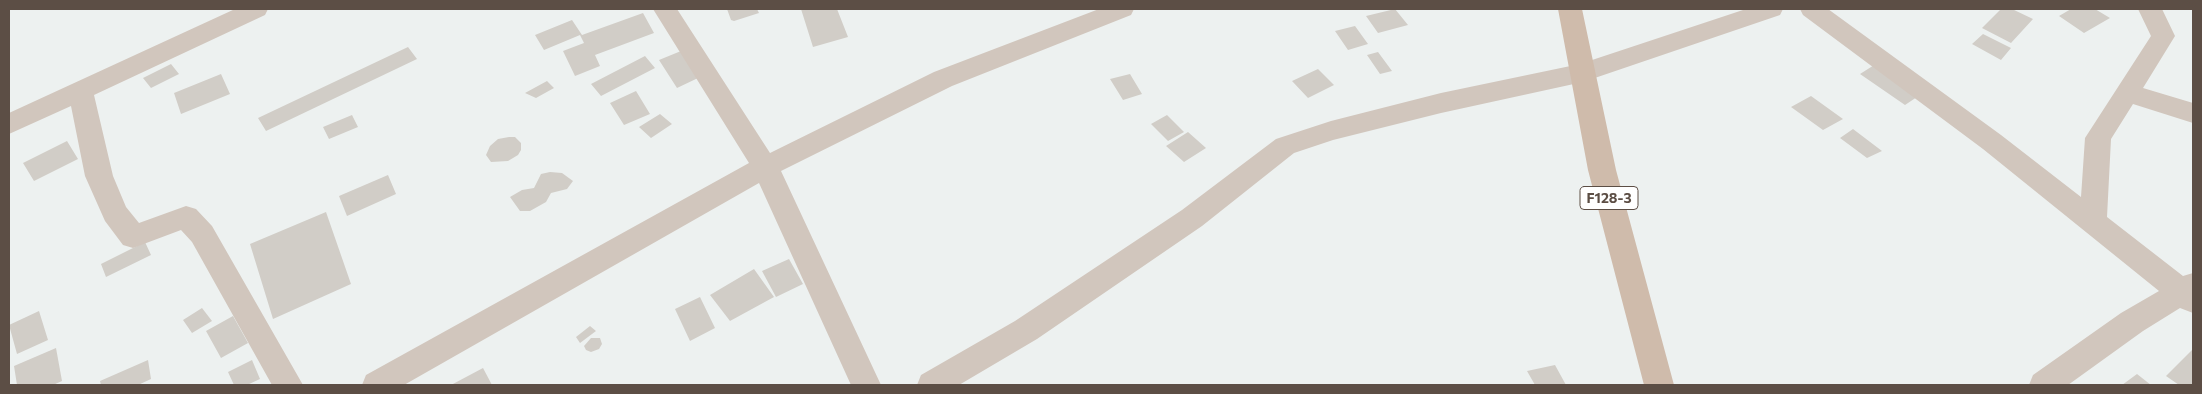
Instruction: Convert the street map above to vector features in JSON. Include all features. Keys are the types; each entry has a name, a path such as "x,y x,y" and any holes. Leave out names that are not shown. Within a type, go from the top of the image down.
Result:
{"main road":[{"name":"F128-3","path":"1570,9 1602,170 1659,385"}],"street":[{"path":"9,124 256,9"},
{"path":"665,9 765,167 866,385"},
{"path":"377,385 765,167 943,79 1122,9"},
{"path":"932,385 1026,330 1184,223 1285,146 1331,131 1441,103 1583,73 1771,9"},
{"path":"1812,9 1992,142 2093,222 2190,293 2132,322 2044,385"},
{"path":"2093,222 2098,138 2163,36 2150,9"},
{"path":"80,90 100,176 115,213 133,237 186,217 202,234 288,385"},
{"path":"2127,92 2193,113"}],"building":[{"path":"727,9 757,9 759,13 734,21 731,20"},
{"path":"801,9 837,9 848,37 813,47"},
{"path":"1395,9 1408,25 1378,33 1366,16"},
{"path":"2001,9 2012,9 2033,19 2011,43 1982,28"},
{"path":"2071,9 2095,9 2110,18 2084,33 2059,16"},
{"path":"643,13 654,33 595,55 600,66 575,76 563,51 584,43 580,35 544,50 535,35 572,20 582,35"},
{"path":"1355,26 1368,44 1348,50 1335,31"},
{"path":"1983,34 2011,48 2001,60 1972,44"},
{"path":"408,47 417,59 266,131 258,118"},
{"path":"681,51 698,78 677,88 659,60"},
{"path":"1378,52 1392,71 1380,74 1367,55"},
{"path":"645,56 655,68 601,96 591,84"},
{"path":"1879,62 1917,97 1905,105 1860,74"},
{"path":"171,64 179,74 151,88 143,78"},
{"path":"1318,69 1334,85 1308,98 1292,81"},
{"path":"221,74 230,94 181,114 174,93"},
{"path":"1130,74 1142,94 1123,100 1110,79"},
{"path":"547,81 554,88 536,98 525,93"},
{"path":"636,91 650,114 624,125 610,103"},
{"path":"1811,96 1843,119 1823,130 1791,107"},
{"path":"660,114 672,124 651,138 639,127"},
{"path":"352,115 358,127 329,139 323,127"},
{"path":"1167,115 1184,132 1168,141 1151,124"},
{"path":"1853,129 1882,151 1867,158 1840,138"},
{"path":"1188,132 1206,148 1184,162 1166,146"},
{"path":"515,137 521,143 521,150 518,155 508,161 491,162 486,155 490,146 498,139"},
{"path":"67,141 78,159 34,181 23,163"},
{"path":"550,172 562,173 573,181 567,189 551,193 546,202 530,211 520,211 510,197 522,190 534,188 541,174"},
{"path":"388,175 396,194 347,216 339,196"},
{"path":"326,212 351,284 273,319 250,244"},
{"path":"145,242 151,255 106,277 101,264"},
{"path":"789,259 803,284 776,297 762,271"},
{"path":"754,269 774,297 730,321 710,295"},
{"path":"700,297 715,328 690,341 675,309"},
{"path":"202,308 212,321 192,333 183,320"},
{"path":"39,311 48,340 17,354 9,325"},
{"path":"233,316 248,343 221,358 206,331"},
{"path":"590,326 596,331 580,343 576,337"},
{"path":"591,338 600,338 602,344 599,349 591,352 586,350 584,346"},
{"path":"56,348 62,381 53,385 17,385 14,366"},
{"path":"2193,349 2193,385 2179,385 2166,376"},
{"path":"148,360 151,379 138,385 101,385 100,381"},
{"path":"252,360 260,379 247,385 234,385 228,372"},
{"path":"1555,365 1566,385 1535,385 1527,371"},
{"path":"483,368 492,385 451,385"},
{"path":"2137,374 2151,385 2122,385"}]}
